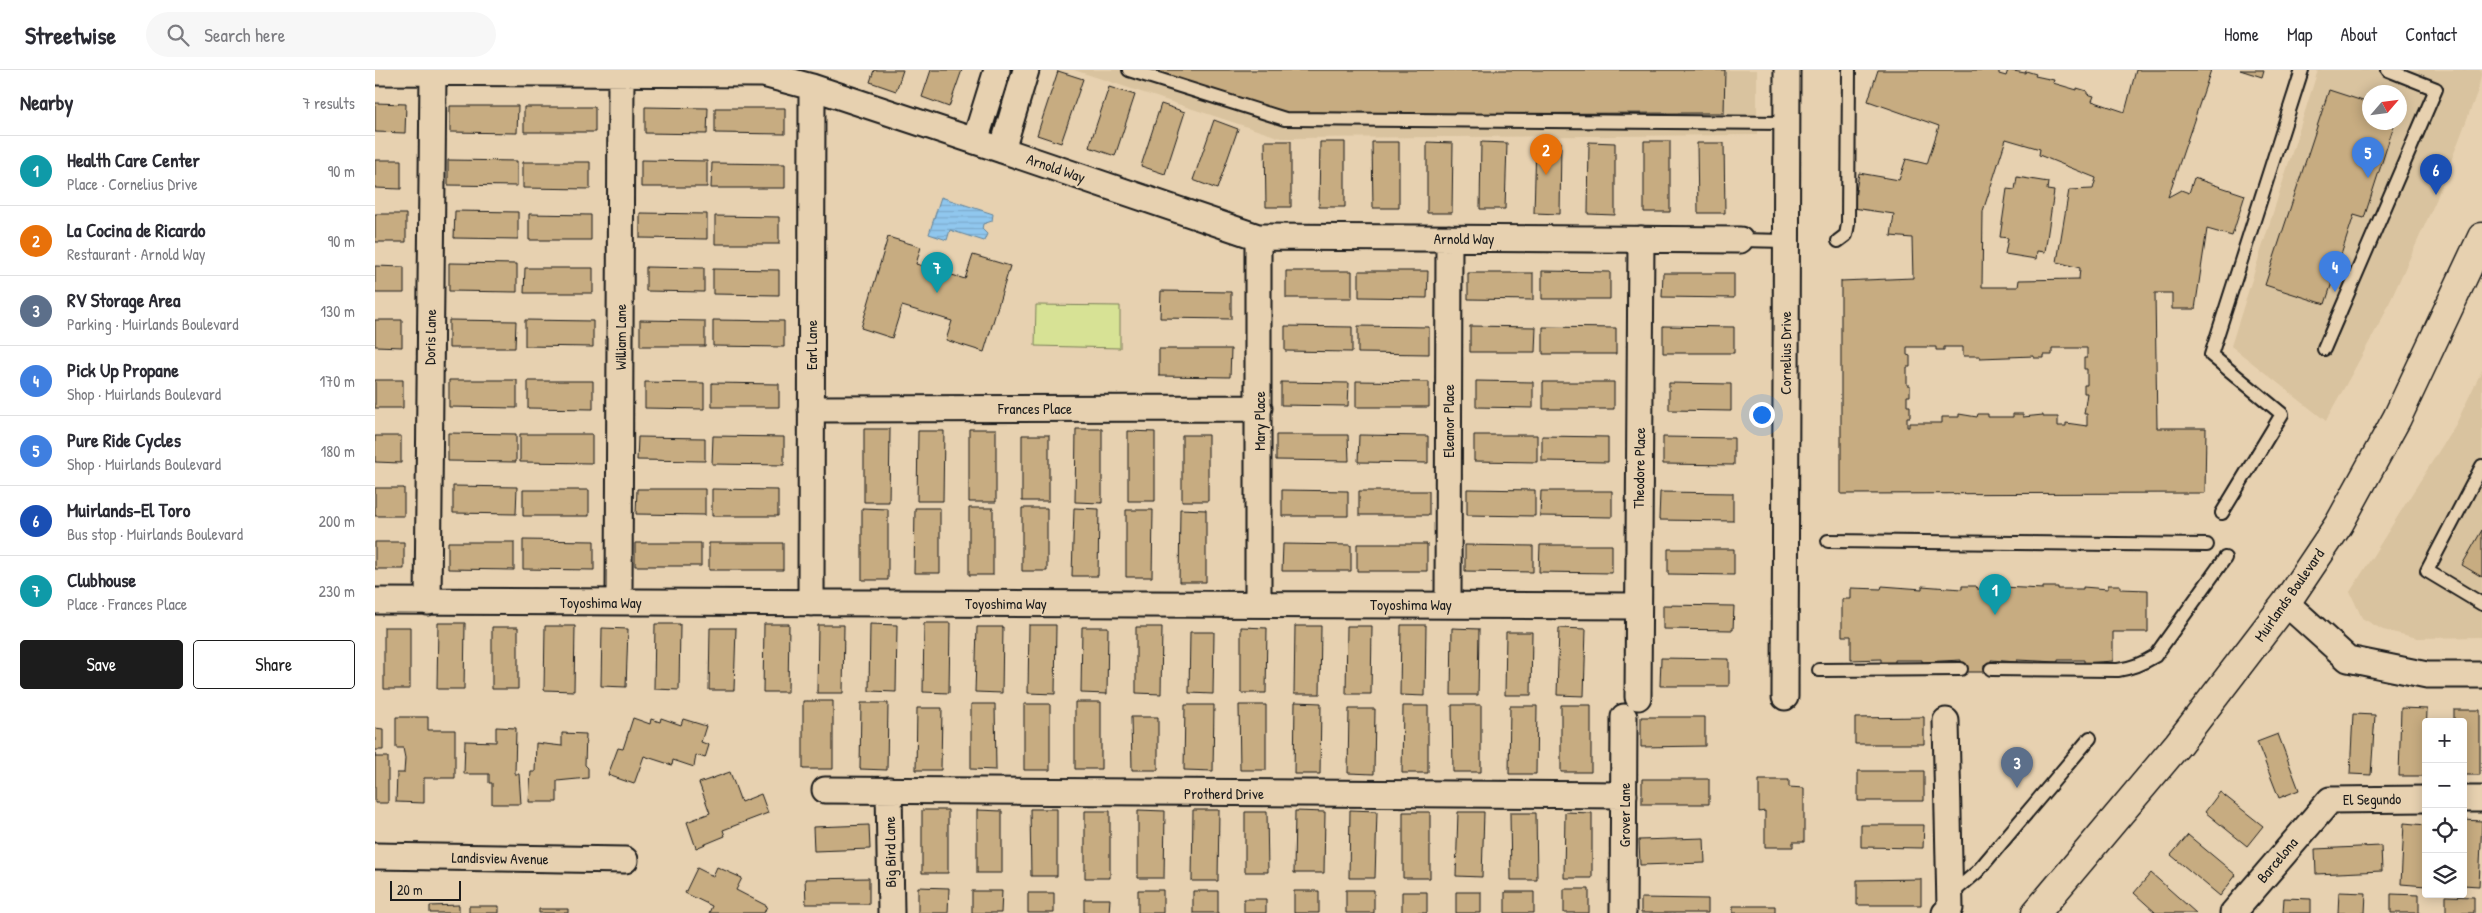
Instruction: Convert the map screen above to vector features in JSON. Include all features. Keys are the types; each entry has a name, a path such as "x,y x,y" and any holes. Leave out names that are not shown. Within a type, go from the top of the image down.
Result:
{"main road":[{"name":"Muirlands Boulevard","path":"2036,913 2178,744 2286,602 2339,524 2397,418 2482,238"}],"street":[{"path":"975,141 997,70"},
{"path":"1002,150 1025,70"},
{"name":"Cornelius Drive","path":"1785,697 1787,70"},
{"name":"Arnold Way","path":"375,72 763,74 812,87 1258,237 1740,240"},
{"name":"Doris Lane","path":"428,602 433,72"},
{"name":"William Lane","path":"619,602 621,72"},
{"name":"Earl Lane","path":"811,603 812,87"},
{"name":"Mary Place","path":"1258,237 1258,604"},
{"name":"Eleanor Place","path":"1448,604 1449,238"},
{"name":"Theodore Place","path":"1638,696 1637,606 1641,239"},
{"name":"Frances Place","path":"811,409 1259,408"},
{"name":"Toyoshima Way","path":"375,602 1637,606"},
{"path":"2286,602 2348,659 2427,675 2482,675"},
{"name":"Grover Lane","path":"1623,913 1624,717"},
{"path":"1945,721 1947,905"},
{"name":"Protherd Drive","path":"825,790 1624,796"},
{"name":"Big Bird Lane","path":"889,790 891,913"},
{"name":"El Segundo","path":"2321,808 2330,800 2343,798 2422,799"},
{"path":"2467,799 2482,799"},
{"name":"Barcelona","path":"2233,913 2321,808"},
{"name":"Landisview Avenue","path":"375,856 625,860"}],"lane":[{"path":"1129,70 1285,120 1787,123"},
{"path":"1838,241 1846,235 1848,224 1849,70"},
{"path":"2222,513 2282,414 2211,355 2302,70"},
{"path":"2324,349 2436,89 2388,70"},
{"path":"1740,240 1786,241"},
{"path":"2482,466 2427,571 2482,604"},
{"path":"1827,541 2207,545"},
{"path":"1991,669 2118,670 2134,668 2155,656 2225,558"},
{"path":"1819,670 1961,669"},
{"path":"1947,905 2090,738"}],"shaded area":[{"path":"1074,70 1757,70 1757,135 1281,138"},
{"path":"2318,70 2482,70 2478,90 2437,198 2383,317 2326,421 2231,346"},
{"path":"2482,370 2482,637 2418,638 2383,630 2362,618 2350,592 2456,424"}],"green space":[{"path":"1036,305 1120,306 1120,348 1035,346"}],"water":[{"path":"941,197 993,214 992,221 983,224 982,229 987,234 984,241 950,230 947,240 929,234"}],"building":[{"path":"874,70 903,70 896,91 870,82"},
{"path":"931,70 962,70 949,107 922,97"},
{"path":"1148,70 1725,70 1724,113 1283,114"},
{"path":"1878,70 1997,70 1999,74 2006,76 2008,70 2025,73 2026,71 2036,74 2035,76 2054,80 2053,83 2087,91 2087,94 2094,96 2092,101 2125,112 2136,70 2211,70 2168,197 2181,190 2189,193 2194,178 2245,195 2232,236 2207,229 2195,309 2172,309 2172,293 2155,293 2157,428 2206,428 2205,493 1841,494 1841,281 1913,278 1912,238 1891,236 1894,214 1853,208 1859,173 1899,180 1906,159 1927,164 1939,126 1868,101","holes":["2006,139 2040,149 2039,155 2096,178 2093,189 2069,190 2057,262 2080,268 2079,279 2019,280 2018,287 1982,287 1983,211","1907,347 1936,347 1936,350 1944,350 1944,347 1963,347 1963,356 1980,356 1980,358 2034,356 2034,358 2044,358 2044,355 2052,355 2052,348 2087,348 2087,358 2084,358 2084,369 2087,369 2087,385 2084,385 2084,393 2087,393 2084,414 2087,414 2087,426 2066,423 2066,426 2058,426 2058,417 2043,417 2043,415 2023,417 2023,414 2013,414 2013,417 1988,417 1988,414 1978,414 1977,417 1959,414 1959,417 1942,417 1942,423 1909,423 1909,427 1907,427 1907,417 1910,417 1910,406 1907,406 1907,396 1910,396 1910,385 1907,385 1907,367 1910,367 1910,356 1907,355"]},
{"path":"2240,70 2264,70 2262,77"},
{"path":"1058,71 1083,79 1061,143 1037,135"},
{"path":"1109,87 1135,95 1115,156 1089,147"},
{"path":"2329,90 2362,101 2362,130 2392,130 2364,218 2354,215 2325,304 2265,285"},
{"path":"375,103 406,104 405,133 375,132"},
{"path":"1161,104 1185,112 1165,174 1141,166"},
{"path":"450,106 518,106 517,133 450,132"},
{"path":"524,107 595,107 595,132 524,132"},
{"path":"645,107 708,108 707,134 645,133"},
{"path":"715,108 785,108 785,134 715,133"},
{"path":"1214,120 1238,129 1217,189 1193,180"},
{"path":"1265,141 1291,141 1291,207 1266,207"},
{"path":"1644,141 1670,141 1670,212 1644,212"},
{"path":"1320,142 1345,142 1345,207 1319,207"},
{"path":"1372,142 1399,142 1399,208 1373,208"},
{"path":"1427,142 1453,143 1452,213 1427,213"},
{"path":"1481,142 1507,143 1505,209 1480,209"},
{"path":"1536,142 1561,142 1560,214 1534,213"},
{"path":"1589,142 1615,143 1615,215 1588,214"},
{"path":"1697,143 1724,143 1725,213 1698,213"},
{"path":"375,160 401,160 401,189 375,188"},
{"path":"448,160 517,161 517,186 448,185"},
{"path":"641,160 707,161 707,187 641,187"},
{"path":"523,162 590,162 590,189 523,188"},
{"path":"712,163 785,164 785,188 711,188"},
{"path":"2017,177 2048,182 2047,190 2054,191 2045,252 2037,251 2036,259 2005,254 2008,238 2000,237 2007,189 2015,190"},
{"path":"455,211 518,212 518,239 454,238"},
{"path":"640,213 707,214 707,239 640,238"},
{"path":"375,214 406,214 406,242 375,242"},
{"path":"529,214 591,215 591,240 529,240"},
{"path":"715,216 779,217 779,244 715,244"},
{"path":"888,237 921,247 916,264 965,279 973,255 1010,266 984,352 946,340 952,321 902,306 892,338 861,328"},
{"path":"449,263 517,264 517,292 449,291"},
{"path":"375,266 404,267 404,293 375,293"},
{"path":"646,267 704,268 704,292 646,291"},
{"path":"525,268 593,268 593,293 524,293"},
{"path":"713,269 779,270 779,295 713,294"},
{"path":"1286,271 1352,271 1352,298 1286,298"},
{"path":"1359,271 1428,271 1427,298 1359,297"},
{"path":"1542,271 1610,272 1610,299 1542,299"},
{"path":"1468,273 1533,273 1533,300 1468,299"},
{"path":"1663,273 1734,273 1734,298 1662,297"},
{"path":"1161,291 1231,292 1231,319 1160,318"},
{"path":"375,320 402,320 402,347 375,346"},
{"path":"449,320 516,321 515,348 449,348"},
{"path":"525,320 593,321 593,347 525,346"},
{"path":"640,320 705,321 705,346 640,346"},
{"path":"713,320 784,321 784,347 713,346"},
{"path":"1285,326 1352,327 1352,352 1285,351"},
{"path":"1358,326 1429,327 1429,354 1358,353"},
{"path":"1470,326 1536,327 1535,352 1470,352"},
{"path":"1663,326 1734,327 1734,353 1663,353"},
{"path":"1543,327 1616,328 1616,354 1543,354"},
{"path":"1159,349 1231,349 1230,377 1159,376"},
{"path":"375,380 403,380 403,408 375,408"},
{"path":"449,380 517,380 517,408 449,407"},
{"path":"528,381 593,381 593,409 528,408"},
{"path":"1356,381 1429,382 1429,407 1356,407"},
{"path":"1476,381 1533,382 1533,408 1476,407"},
{"path":"645,382 704,383 704,409 645,408"},
{"path":"1281,382 1349,383 1348,406 1281,405"},
{"path":"1543,382 1614,382 1614,409 1543,409"},
{"path":"712,383 779,384 779,407 712,407"},
{"path":"1669,383 1731,384 1731,411 1669,410"},
{"path":"864,429 890,429 889,502 864,502"},
{"path":"969,429 996,429 996,502 969,502"},
{"path":"1076,429 1102,429 1102,503 1075,502"},
{"path":"918,431 944,431 943,501 917,501"},
{"path":"1128,431 1155,432 1155,501 1128,501"},
{"path":"448,433 516,434 516,462 448,461"},
{"path":"520,434 592,434 592,463 520,462"},
{"path":"1022,435 1049,435 1049,501 1022,501"},
{"path":"1182,435 1208,435 1208,501 1182,501"},
{"path":"1276,435 1348,435 1349,461 1276,460"},
{"path":"1359,435 1428,436 1428,463 1358,462"},
{"path":"1474,435 1537,435 1537,462 1474,461"},
{"path":"375,436 401,436 401,463 375,462"},
{"path":"713,436 784,437 784,465 712,464"},
{"path":"1542,436 1608,437 1608,462 1542,461"},
{"path":"638,437 705,438 705,461 637,460"},
{"path":"1663,437 1734,438 1734,465 1663,464"},
{"path":"453,486 517,487 516,514 453,513"},
{"path":"375,488 404,488 404,516 375,516"},
{"path":"637,489 705,489 705,515 636,514"},
{"path":"712,489 778,490 778,516 712,516"},
{"path":"1467,489 1535,490 1535,516 1467,515"},
{"path":"523,490 589,490 589,516 523,516"},
{"path":"1282,490 1348,491 1348,516 1282,516"},
{"path":"1359,491 1429,491 1429,515 1359,515"},
{"path":"1541,491 1612,491 1612,517 1540,516"},
{"path":"1660,492 1733,493 1733,521 1659,520"},
{"path":"862,508 888,509 888,580 862,580"},
{"path":"915,508 940,508 940,573 914,573"},
{"path":"969,508 993,508 993,575 969,575"},
{"path":"1022,508 1047,508 1047,571 1022,571"},
{"path":"1074,508 1099,509 1098,576 1072,576"},
{"path":"1180,509 1206,510 1206,582 1179,582"},
{"path":"1126,510 1153,510 1152,577 1126,577"},
{"path":"2482,530 2482,577 2462,565"},
{"path":"523,540 594,541 594,570 523,569"},
{"path":"375,542 404,542 404,569 375,569"},
{"path":"448,542 514,542 514,570 448,569"},
{"path":"635,543 701,543 701,566 635,566"},
{"path":"709,543 783,543 783,570 709,570"},
{"path":"1283,544 1351,545 1351,571 1282,571"},
{"path":"1357,544 1427,544 1427,571 1357,571"},
{"path":"1465,545 1533,546 1533,572 1465,571"},
{"path":"1540,545 1612,545 1612,573 1539,572"},
{"path":"1668,549 1734,549 1734,575 1668,574"},
{"path":"2108,585 2120,585 2120,589 2148,590 2148,632 2113,632 2113,661 2084,663 2084,660 2058,660 2058,662 2017,660 2017,662 1991,660 1991,672 1961,672 1961,660 1922,662 1922,660 1895,660 1895,663 1881,663 1881,659 1851,660 1851,636 1842,636 1842,599 1851,599 1851,588 1881,589 1882,586 1922,589 1922,586 1962,589 1962,586 1976,586 1977,589 2002,589 2002,587 2043,589 2043,587 2058,587 2058,589 2083,589 2083,587 2108,589"},
{"path":"1663,605 1734,606 1733,630 1663,629"},
{"path":"438,623 465,623 464,689 437,689"},
{"path":"924,623 950,623 949,693 923,692"},
{"path":"655,624 680,624 679,690 654,689"},
{"path":"764,624 789,624 788,692 763,692"},
{"path":"870,624 897,625 896,692 869,691"},
{"path":"818,625 844,625 843,693 817,693"},
{"path":"1029,625 1056,625 1055,694 1028,693"},
{"path":"1401,625 1426,625 1425,696 1400,695"},
{"path":"545,626 575,626 574,691 544,690"},
{"path":"1295,626 1321,626 1320,694 1294,694"},
{"path":"1347,626 1372,626 1371,694 1346,694"},
{"path":"384,627 410,627 410,689 384,689"},
{"path":"492,627 518,627 518,689 492,689"},
{"path":"977,627 1003,627 1002,693 975,692"},
{"path":"1082,627 1108,627 1107,694 1081,693"},
{"path":"1136,627 1162,627 1161,694 1136,693"},
{"path":"1241,627 1267,628 1266,693 1241,693"},
{"path":"602,628 628,629 626,687 601,686"},
{"path":"710,628 736,628 734,690 709,690"},
{"path":"1452,628 1479,629 1478,695 1451,695"},
{"path":"1559,628 1586,629 1584,696 1557,695"},
{"path":"1190,632 1214,632 1213,694 1189,693"},
{"path":"1506,632 1532,632 1531,695 1505,695"},
{"path":"1661,658 1729,659 1729,686 1660,686"},
{"path":"803,701 833,701 833,769 803,769"},
{"path":"1075,702 1101,702 1101,769 1075,769"},
{"path":"1295,702 1321,703 1320,774 1294,774"},
{"path":"861,703 888,703 887,770 860,769"},
{"path":"971,704 995,704 996,770 971,769"},
{"path":"1024,704 1050,704 1050,770 1024,770"},
{"path":"1185,705 1214,705 1213,771 1184,770"},
{"path":"1239,705 1266,705 1266,770 1240,770"},
{"path":"1452,705 1481,705 1481,772 1453,772"},
{"path":"1561,705 1591,705 1591,772 1561,772"},
{"path":"1403,706 1428,706 1428,773 1402,773"},
{"path":"1510,706 1537,706 1536,774 1509,774"},
{"path":"917,708 942,708 941,770 916,770"},
{"path":"2401,708 2427,709 2427,718 2422,718 2422,776 2399,776"},
{"path":"1349,709 1375,709 1374,774 1348,773"},
{"path":"2454,710 2480,710 2480,775 2467,775 2467,718 2454,718"},
{"path":"2353,714 2375,715 2371,775 2350,774"},
{"path":"396,717 428,717 428,730 455,730 455,778 424,778 424,803 396,802 397,773 404,773 405,758 403,748 396,748"},
{"path":"1131,717 1158,717 1158,770 1132,770"},
{"path":"1641,717 1705,717 1705,746 1641,747"},
{"path":"1924,717 1924,744 1855,744 1855,718"},
{"path":"633,718 650,724 651,719 660,722 661,718 681,725 683,719 706,726 701,742 709,745 705,758 696,755 694,767 673,760 672,765 644,756 634,784 608,775 618,748 623,749"},
{"path":"496,727 516,728 515,774 519,774 521,804 492,804 492,783 489,783 489,774 464,774 465,741 496,742"},
{"path":"375,728 383,729 383,750 375,750"},
{"path":"562,733 586,734 585,765 588,768 588,778 557,781 557,802 529,802 531,772 535,772 536,743 562,746"},
{"path":"2278,734 2299,790 2279,798 2257,742"},
{"path":"375,757 388,757 388,803 375,803"},
{"path":"1858,771 1924,771 1924,801 1858,801"},
{"path":"730,772 741,802 761,794 768,813 723,830 725,836 696,848 687,822 710,813 699,783"},
{"path":"1642,779 1709,779 1709,804 1642,804"},
{"path":"1759,780 1789,780 1789,787 1804,788 1804,842 1793,842 1793,847 1765,847 1765,811 1759,812"},
{"path":"2220,792 2263,826 2247,846 2205,812"},
{"path":"1030,809 1057,809 1057,876 1031,876"},
{"path":"922,810 948,810 948,873 922,873"},
{"path":"977,810 1002,811 1002,873 977,873"},
{"path":"1138,810 1165,811 1164,878 1138,878"},
{"path":"1193,810 1219,810 1218,881 1192,881"},
{"path":"1350,810 1377,811 1375,878 1349,878"},
{"path":"1085,811 1110,811 1110,878 1085,878"},
{"path":"1295,811 1325,812 1324,873 1294,873"},
{"path":"1245,812 1267,812 1268,872 1245,872"},
{"path":"1403,812 1430,812 1430,878 1403,878"},
{"path":"1458,812 1484,812 1482,877 1456,876"},
{"path":"1565,812 1592,813 1592,878 1564,878"},
{"path":"1510,813 1536,813 1537,880 1511,880"},
{"path":"2467,820 2482,821 2479,886 2467,885"},
{"path":"2404,823 2422,825 2422,886 2401,884"},
{"path":"869,825 870,849 814,851 813,827"},
{"path":"1861,825 1924,825 1923,848 1861,847"},
{"path":"2188,835 2236,875 2220,896 2171,855"},
{"path":"1704,838 1705,863 1640,865 1639,840"},
{"path":"2381,846 2382,871 2316,874 2315,849"},
{"path":"717,867 742,878 736,890 767,906 764,913 709,913 712,906 685,893 697,868 713,876"},
{"path":"2151,873 2196,913 2156,913 2134,893"},
{"path":"869,878 869,904 806,904 805,879"},
{"path":"1921,879 1921,905 1857,905 1857,880"},
{"path":"918,887 949,888 948,913 918,913"},
{"path":"1564,889 1589,889 1589,913 1564,913"},
{"path":"1138,890 1163,890 1163,913 1138,913"},
{"path":"1346,890 1374,890 1374,913 1346,913"},
{"path":"972,891 1002,891 1001,913 972,913"},
{"path":"1193,891 1218,891 1218,913 1193,913"},
{"path":"1294,891 1319,891 1319,913 1294,913"},
{"path":"1402,892 1427,892 1427,913 1402,913"},
{"path":"1456,892 1481,892 1481,913 1456,913"},
{"path":"1505,892 1534,892 1534,913 1505,913"},
{"path":"2339,892 2366,893 2365,913 2338,913"},
{"path":"1028,893 1054,893 1054,913 1028,913"},
{"path":"2391,894 2419,895 2419,913 2391,913"},
{"path":"2474,897 2474,913 2446,913 2446,898"},
{"path":"1641,898 1708,899 1708,913 1641,913"},
{"path":"2284,898 2311,899 2311,913 2283,913"},
{"path":"1084,899 1110,899 1109,913 1084,913"},
{"path":"1244,899 1266,899 1266,913 1244,913"},
{"path":"459,905 459,913 430,913 430,906"},
{"path":"469,906 499,906 499,913 469,913"},
{"path":"1733,906 1775,906 1775,913 1733,913"},
{"path":"539,909 568,909 568,913 539,913"}],"place":[{"name":"La Cocina de Ricardo","path":"1546,175"},
{"name":"Pure Ride Cycles","path":"2368,178"},
{"name":"Muirlands-El Toro","path":"2436,195"},
{"name":"Pick Up Propane","path":"2335,292"},
{"name":"Clubhouse","path":"937,293"},
{"name":"Health Care Center","path":"1995,615"},
{"name":"RV Storage Area","path":"2017,788"}]}
